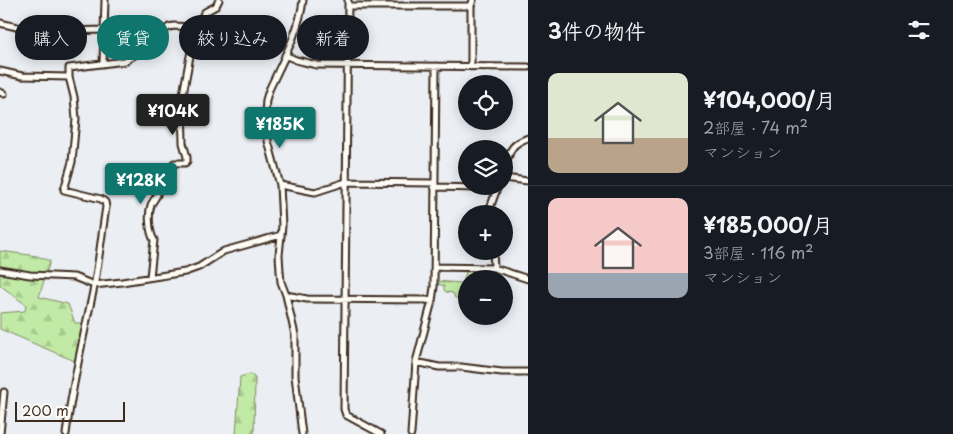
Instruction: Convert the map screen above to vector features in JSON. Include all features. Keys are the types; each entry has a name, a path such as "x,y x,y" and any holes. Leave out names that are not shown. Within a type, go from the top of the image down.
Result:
{"street":[{"path":"104,15 105,0"},
{"path":"204,15 210,8 216,6 219,0"},
{"path":"287,49 302,12 303,0"},
{"path":"377,433 346,414 344,409 348,3 472,3 471,67"},
{"path":"0,23 46,34 97,30"},
{"path":"66,434 69,409 94,285 106,207 105,202 101,199 64,190 72,162 76,119 69,68 124,61 156,42 164,31 169,28 179,27"},
{"path":"287,55 296,60 317,65 528,68"},
{"path":"150,277 154,240 149,222 151,205 156,195 159,179 169,178 174,163 185,163 187,161 182,131 182,100 189,60"},
{"path":"282,60 269,90 265,115 268,141 280,185 282,226 279,255 280,271 281,282 286,295 295,335 295,376 302,434"},
{"path":"411,434 416,362 434,287 436,66"},
{"path":"0,71 22,76 69,77"},
{"path":"513,146 528,138"},
{"path":"513,179 528,181"},
{"path":"280,185 315,192 346,182 458,187"},
{"path":"0,270 30,275 74,277 94,285 122,282 184,272 199,267 224,251 281,235"},
{"path":"494,260 494,268"},
{"path":"434,267 494,268 528,279"},
{"path":"286,295 307,299 432,301"},
{"path":"416,362 439,367 528,372"},
{"path":"0,434 4,392"}],"green space":[{"path":"0,251 37,256 50,261 39,297 68,304 75,323 85,323 77,362 0,329 0,313 25,311 26,305 0,285"},
{"path":"485,268 485,270 467,269"},
{"path":"436,281 458,283 458,298 455,298 453,293 446,292 444,286 436,283"},
{"path":"250,374 255,378 254,434 236,434 240,377"}]}
